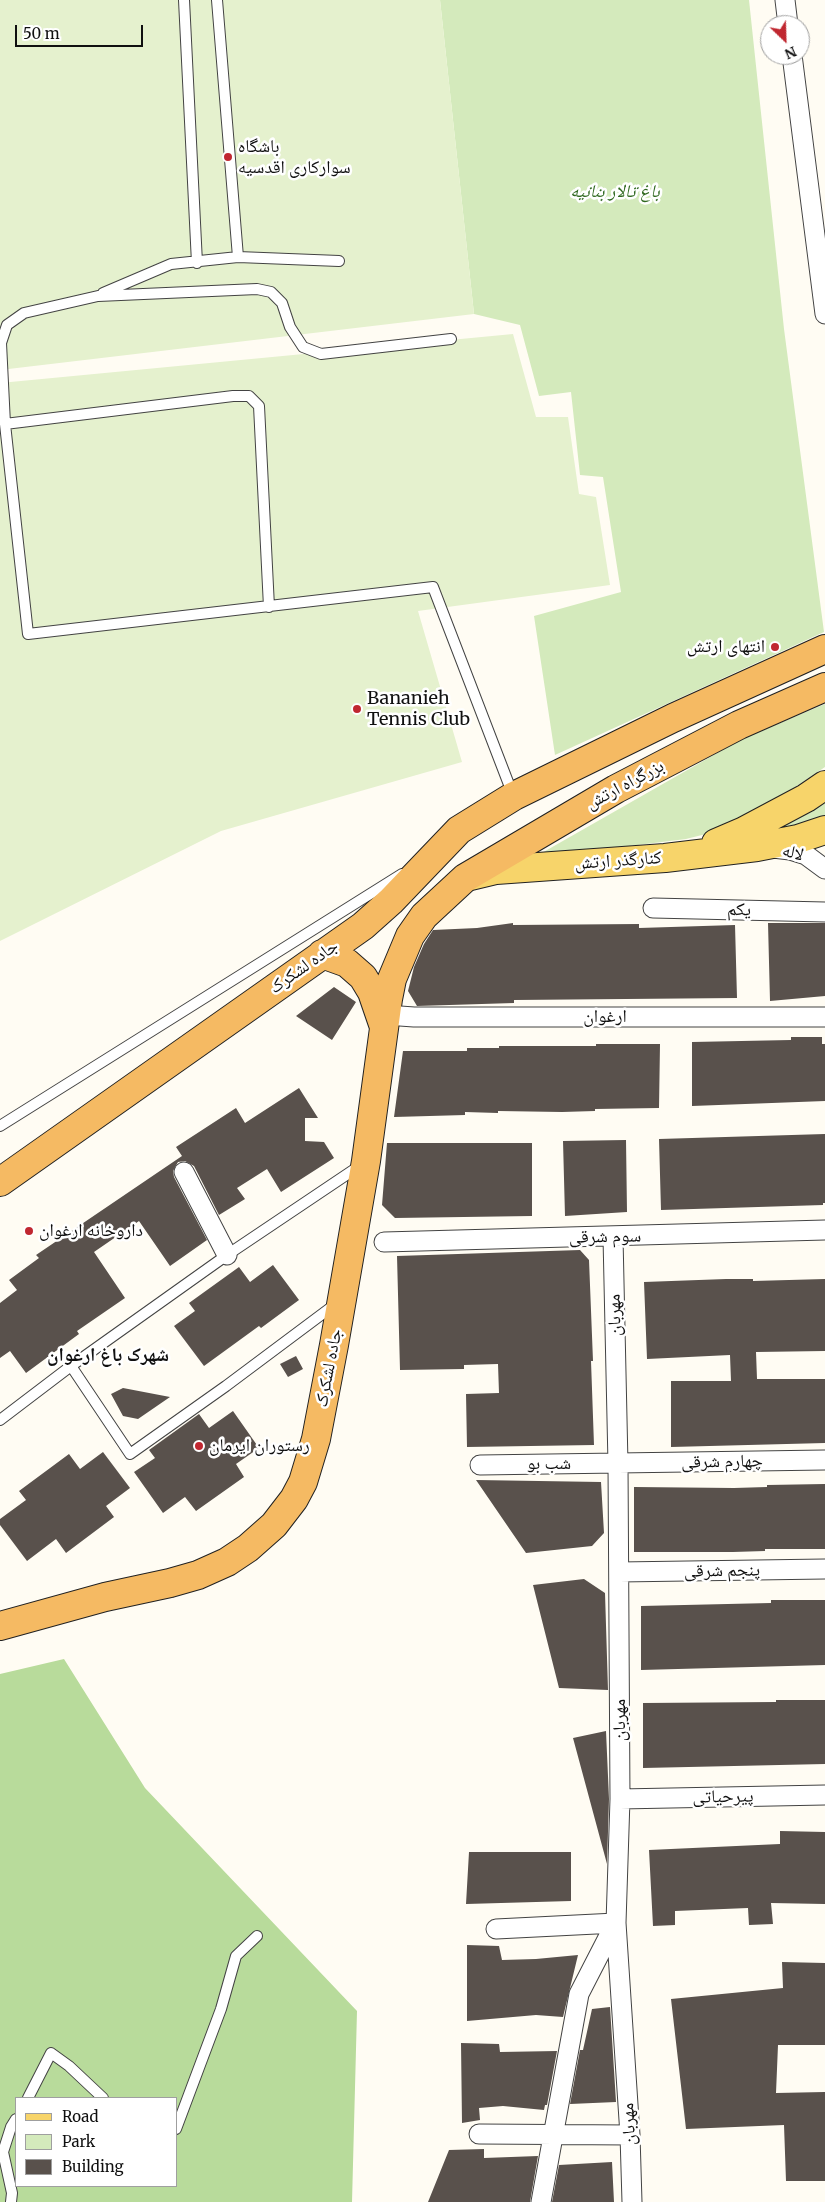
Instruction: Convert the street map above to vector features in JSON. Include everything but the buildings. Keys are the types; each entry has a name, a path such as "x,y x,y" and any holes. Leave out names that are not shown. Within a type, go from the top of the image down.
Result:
{"highway":[{"path":"465,878 435,854 459,830 514,796 673,718 825,649"},
{"name":"بزرگراه ارتش","path":"465,878 616,789 739,725 825,688"},
{"name":"جاده لشکرک","path":"0,1182 363,926 391,901 435,854"},
{"name":"کنارگذر ارتش","path":"424,916 465,878"},
{"name":"جاده لشکرک","path":"0,1626 105,1597 198,1575 227,1562 262,1538 294,1499 303,1482 316,1439 366,1162 392,979 410,936 424,916"},
{"path":"322,954 347,963 363,978 372,992 385,1022"}],"main road":[{"path":"687,856 744,832 806,798 825,785"},
{"name":"کنارگذر ارتش","path":"465,878 496,870 687,856 757,847 798,840 825,830"}],"street":[{"path":"785,0 787,15"},
{"path":"793,65 825,314"},
{"name":"لاله","path":"757,847 790,850 806,855 825,869"},
{"name":"یکم","path":"653,908 825,912"},
{"name":"ارغوان","path":"385,1022 414,1018 825,1018"},
{"path":"184,1172 227,1256"},
{"name":"سوم شرقی","path":"384,1242 825,1230"},
{"name":"مهربان","path":"613,1237 618,1464 620,1799 616,1923 630,2135 632,2202"},
{"name":"چهارم شرقی","path":"618,1464 825,1460"},
{"name":"شب بو","path":"480,1465 618,1464"},
{"name":"پنجم شرقی","path":"619,1572 825,1569"},
{"name":"پیرحیاتی","path":"620,1799 825,1795"},
{"path":"496,1929 616,1923"},
{"path":"541,2202 579,1994 616,1923"},
{"path":"479,2134 630,2135"}],"lane":[{"path":"184,0 196,263"},
{"path":"218,0 238,257"},
{"path":"98,296 171,264 196,263 238,257 339,261"},
{"path":"451,339 321,354 303,347 290,327 282,303 272,292 257,288 98,296 24,313 7,326 1,343 5,424 28,634 433,587 514,796"},
{"path":"5,424 249,396 259,406 269,607"},
{"path":"0,1126 435,854"},
{"path":"0,1420 70,1366 366,1162"},
{"path":"70,1366 130,1454 226,1386 342,1298"},
{"path":"178,2124 221,2009 236,1956 257,1936"},
{"path":"29,2097 51,2054 68,2066 102,2097"},
{"path":"11,2202 12,2193 3,2152 15,2121"}],"green space":[{"name":"باشگاه سوارکاری اقدسیه","path":"0,0 440,0 474,314 0,370"},
{"name":"باغ تالار بنانیه","path":"440,0 749,0 784,329 824,632 555,755 534,616 621,592 603,477 580,475 571,392 539,396 520,325 474,314"},
{"path":"513,334 536,417 568,417 579,494 596,497 610,585 418,611 462,762 221,831 0,941 0,383"},
{"path":"825,704 825,767 748,819 710,833 686,839 533,858 740,740"},
{"path":"825,800 825,819 766,833"},
{"path":"64,1659 145,1788 357,2011 352,2202 0,2202 0,1674"}],"place":[{"name":"باشگاه سوارکاری اقدسیه","path":"228,157"},
{"name":"انتهای ارتش","path":"775,647"},
{"name":"Bananieh Tennis Club","path":"357,709"},
{"name":"داروخانه ارغوان","path":"29,1231"},
{"name":"رستوران ايرمان","path":"199,1446"}],"district":[{"name":"شهرک باغ ارغوان","path":"108,1356"}]}
